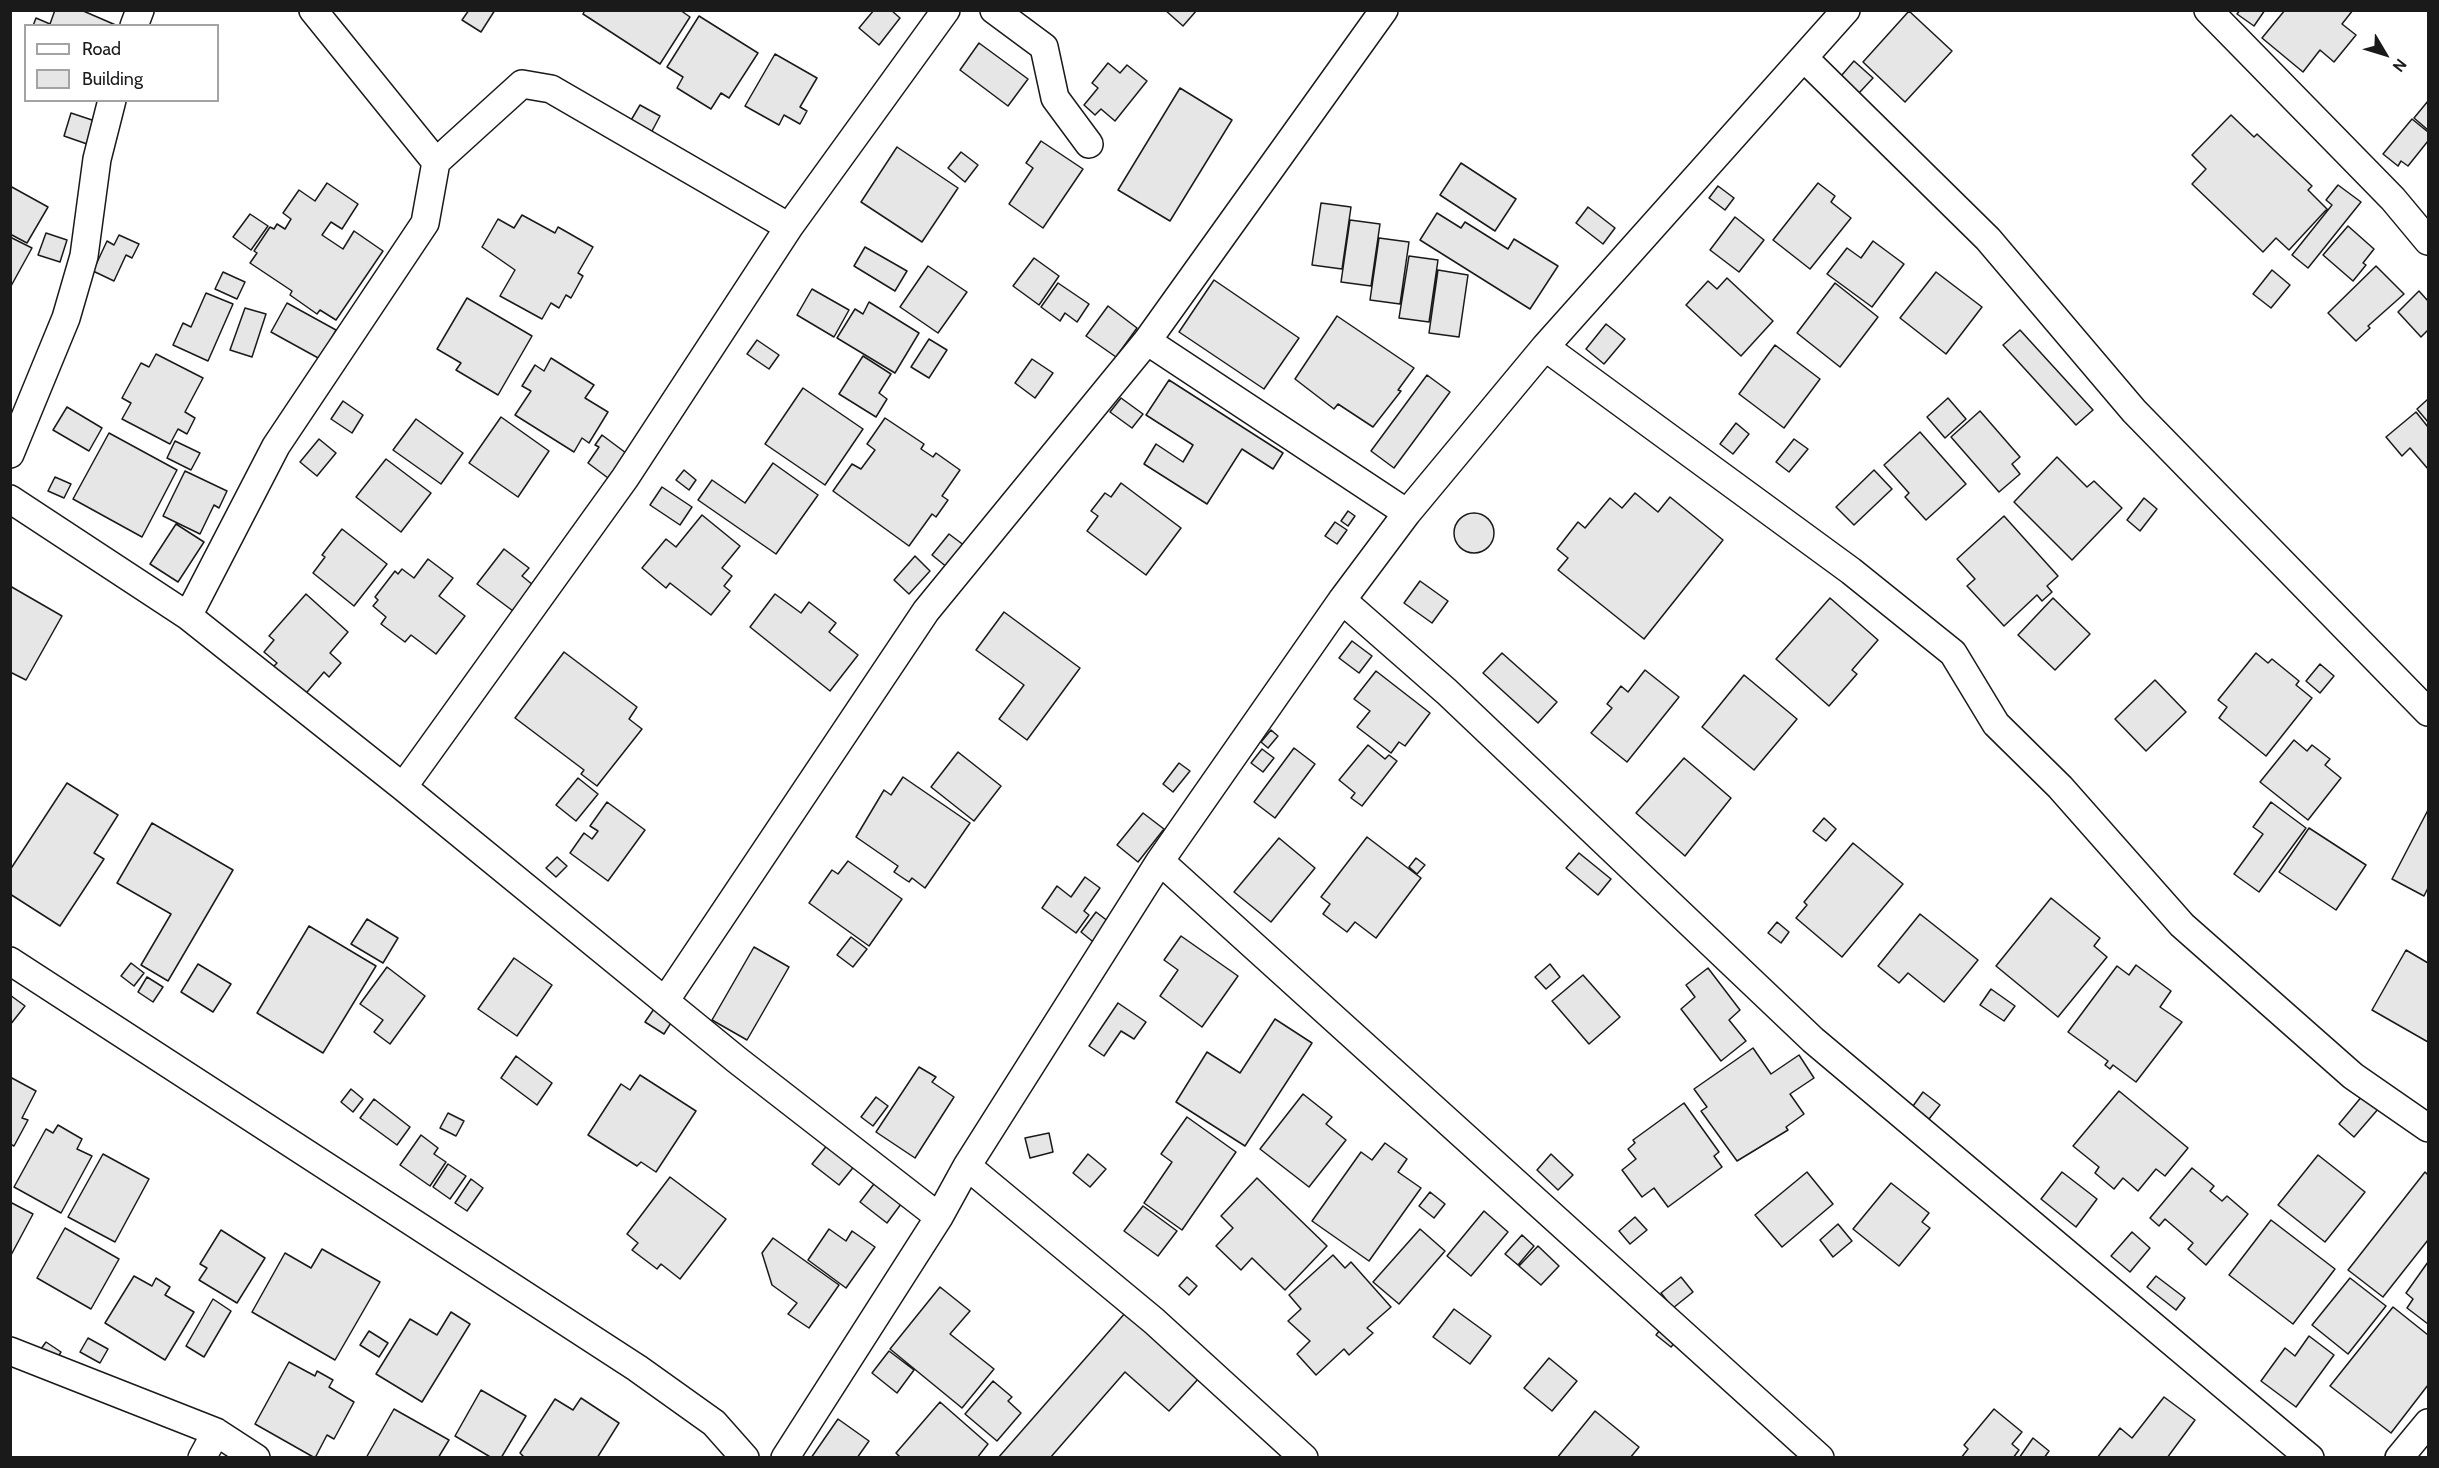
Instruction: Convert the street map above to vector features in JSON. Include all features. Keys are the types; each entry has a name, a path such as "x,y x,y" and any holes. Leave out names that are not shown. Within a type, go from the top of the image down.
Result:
{"street":[{"path":"313,10 436,162"},
{"path":"403,787 625,478 789,227 946,10"},
{"path":"994,10 1044,47 1055,98 1089,144"},
{"path":"666,1001 926,611 1147,341 1384,10"},
{"path":"785,1458 939,1217 967,1166 1160,861 1342,600 1407,513 1545,347 1846,10"},
{"path":"2208,10 2394,199 2428,241"},
{"path":"1804,58 1988,239 2134,411 2425,700"},
{"path":"188,616 276,446 425,223 436,162 522,84 551,89 789,227"},
{"path":"10,454 66,318 84,256 97,159 111,102"},
{"path":"1147,341 1407,513"},
{"path":"1545,347 1851,571 1953,653 1996,723 2061,787 2182,925 2353,1076 2428,1128"},
{"path":"10,499 188,616 403,787 737,1060 939,1217"},
{"path":"1342,600 1447,692 1813,1040 2310,1458"},
{"path":"1160,861 1820,1458"},
{"path":"10,961 637,1368 714,1423 745,1458"},
{"path":"967,1166 1154,1321 1304,1458"},
{"path":"10,1351 216,1432 256,1458"},
{"path":"2400,1458 2428,1422"},
{"path":"202,1458 216,1432"}],"building":[{"path":"55,10 81,10 113,24 50,24"},
{"path":"469,10 495,10 481,32 462,20"},
{"path":"585,10 680,10 690,17 660,64 583,14"},
{"path":"874,10 891,10 900,18 879,45 859,28"},
{"path":"1165,10 1197,10 1183,26"},
{"path":"2240,10 2265,10 2254,26 2237,14"},
{"path":"2285,10 2353,10 2342,24 2356,35 2334,62 2320,50 2303,72 2262,38"},
{"path":"1909,11 1952,51 1905,102 1863,62"},
{"path":"699,16 758,53 729,98 721,93 711,109 677,88 683,77 667,67"},
{"path":"36,18 50,24 34,24"},
{"path":"979,43 1028,79 1008,106 960,70"},
{"path":"775,54 817,78 800,107 807,111 800,124 784,115 779,125 745,106"},
{"path":"1854,61 1873,78 1859,93 1841,76"},
{"path":"1108,63 1120,73 1127,65 1147,81 1115,121 1101,109 1095,115 1084,105 1098,88 1092,83"},
{"path":"1180,88 1232,120 1170,221 1118,190"},
{"path":"2428,101 2428,130 2414,118"},
{"path":"640,105 660,116 651,133 630,122"},
{"path":"71,113 95,121 87,144 64,136"},
{"path":"2231,115 2254,137 2257,134 2312,186 2308,190 2327,209 2289,250 2276,238 2263,252 2192,184 2206,169 2192,155"},
{"path":"2412,119 2428,132 2428,141 2408,166 2401,161 2398,166 2383,154"},
{"path":"1041,141 1083,169 1043,228 1009,204 1033,168 1026,163"},
{"path":"897,147 958,188 922,242 861,202"},
{"path":"961,152 978,165 965,182 948,168"},
{"path":"1461,163 1516,199 1495,231 1440,195"},
{"path":"327,183 358,204 342,229 331,222 322,235 343,249 354,231 383,251 336,320 320,310 317,314 290,295 292,291 250,263 257,253 254,251 270,227 274,229 277,224 285,229 291,219 283,213 299,190 315,201"},
{"path":"1818,183 1835,196 1831,202 1851,218 1810,269 1773,240"},
{"path":"2338,185 2361,202 2308,268 2292,255 2332,205 2326,200"},
{"path":"10,186 48,207 27,243 10,234"},
{"path":"1718,186 1734,198 1725,210 1709,198"},
{"path":"1321,203 1351,207 1342,269 1312,265"},
{"path":"1588,207 1615,228 1603,244 1576,223"},
{"path":"1437,213 1461,228 1465,222 1508,249 1514,239 1558,266 1530,309 1420,240"},
{"path":"250,214 268,226 251,250 233,237"},
{"path":"522,215 555,233 558,227 593,247 578,273 583,276 571,298 566,295 559,308 551,303 542,319 500,296 515,270 482,247 498,219 514,228"},
{"path":"1735,217 1764,240 1739,272 1710,250"},
{"path":"1350,220 1380,224 1371,286 1341,282"},
{"path":"2348,226 2374,249 2363,263 2366,265 2353,281 2323,255"},
{"path":"46,233 67,240 60,262 38,255"},
{"path":"119,235 139,244 132,258 126,255 114,281 93,271 107,241 114,245"},
{"path":"10,237 32,248 11,286 10,285"},
{"path":"1379,238 1409,242 1400,304 1370,300"},
{"path":"1873,241 1904,264 1872,307 1827,274 1847,248 1861,258"},
{"path":"865,247 907,271 895,291 854,266"},
{"path":"1409,256 1438,260 1429,322 1399,318"},
{"path":"1034,258 1059,276 1039,305 1013,286"},
{"path":"928,266 967,292 938,333 900,307"},
{"path":"2376,266 2404,294 2368,326 2370,328 2356,341 2328,313"},
{"path":"1438,270 1468,275 1459,337 1429,333"},
{"path":"2272,270 2290,285 2271,308 2253,294"},
{"path":"223,272 245,282 237,299 215,289"},
{"path":"1936,272 1982,307 1946,354 1900,318"},
{"path":"1727,278 1773,321 1741,356 1686,305 1708,281 1717,289"},
{"path":"1214,280 1299,338 1264,389 1179,332"},
{"path":"1058,283 1089,304 1077,322 1065,313 1060,321 1041,307"},
{"path":"1835,283 1878,317 1840,367 1797,333"},
{"path":"812,289 849,310 834,337 797,315"},
{"path":"2419,291 2428,301 2428,330 2421,337 2398,312"},
{"path":"206,293 233,304 208,361 173,345 183,323 191,327"},
{"path":"467,298 532,336 498,395 456,370 461,363 437,349"},
{"path":"869,302 919,333 895,373 837,338 855,309 863,314"},
{"path":"287,303 336,330 320,359 271,332"},
{"path":"1108,306 1137,328 1116,357 1086,336"},
{"path":"245,308 266,314 252,357 230,350"},
{"path":"1337,316 1414,368 1398,390 1401,391 1373,427 1338,404 1334,409 1295,379"},
{"path":"1606,324 1625,339 1604,364 1586,349"},
{"path":"2020,330 2093,410 2076,425 2003,345"},
{"path":"929,339 947,350 929,378 911,367"},
{"path":"757,340 779,355 769,369 747,354"},
{"path":"1775,345 1820,379 1784,428 1739,394"},
{"path":"156,354 203,378 185,412 195,418 187,434 178,429 170,444 122,419 131,403 122,398 141,363 149,367"},
{"path":"863,356 891,374 879,393 887,399 876,417 839,394"},
{"path":"551,358 594,385 585,398 608,412 589,443 582,438 574,452 515,415 531,391 522,386 535,365 544,371"},
{"path":"1032,359 1053,373 1035,398 1015,383"},
{"path":"1427,375 1450,392 1394,468 1371,451"},
{"path":"1169,380 1283,453 1273,469 1242,449 1207,504 1144,464 1156,444 1183,462 1193,445 1146,415"},
{"path":"803,388 863,429 825,485 765,444"},
{"path":"1121,398 1143,414 1132,428 1110,412"},
{"path":"1948,398 1966,419 1945,438 1927,417"},
{"path":"2428,399 2428,422 2417,409"},
{"path":"343,401 363,415 352,433 331,419"},
{"path":"67,407 102,428 89,451 53,430"},
{"path":"1980,411 2020,457 2012,464 2020,474 1999,492 1951,437"},
{"path":"2416,412 2428,427 2428,469 2410,448 2402,456 2386,437"},
{"path":"501,417 549,451 518,497 469,463"},
{"path":"885,418 924,444 921,449 933,457 936,453 960,470 942,496 948,500 936,517 932,514 909,546 833,491 852,464 861,469 875,450 867,444"},
{"path":"416,419 463,453 441,484 393,450"},
{"path":"1736,423 1749,434 1733,454 1720,444"},
{"path":"1920,432 1966,484 1926,520 1905,497 1909,493 1884,465"},
{"path":"109,433 177,470 142,537 73,499"},
{"path":"602,435 626,453 608,478 588,463 599,447 595,445"},
{"path":"319,439 336,453 317,476 300,462"},
{"path":"1794,439 1808,449 1789,472 1776,462"},
{"path":"175,441 200,453 191,470 167,458"},
{"path":"2057,457 2087,487 2094,481 2122,508 2072,560 2014,502"},
{"path":"386,459 431,493 401,532 356,497"},
{"path":"773,463 818,495 776,554 698,500 712,480 745,503"},
{"path":"684,470 696,480 689,490 676,480"},
{"path":"1874,470 1892,489 1854,525 1836,507"},
{"path":"185,471 227,491 219,508 214,505 200,534 163,516"},
{"path":"55,477 71,484 64,498 48,491"},
{"path":"1121,483 1181,528 1146,575 1087,531 1098,516 1091,511 1105,493 1111,497"},
{"path":"662,487 692,507 680,525 650,505"},
{"path":"1635,493 1658,512 1670,497 1723,540 1644,639 1558,570 1568,558 1557,549 1578,522 1585,528 1610,498 1622,508"},
{"path":"2144,498 2157,509 2140,531 2127,520"},
{"path":"1348,511 1355,516 1348,526 1341,521"},
{"path":"1474,513 1482,514 1488,519 1493,525 1493,541 1488,547 1482,552 1474,553 1466,552 1460,547 1455,541 1454,533 1455,525 1460,519 1466,514"},
{"path":"702,515 740,546 722,568 732,576 724,586 730,591 711,615 670,583 666,588 642,568 666,539 676,547"},
{"path":"2004,516 2058,576 2047,586 2052,592 2042,601 2037,595 2004,626 1967,586 1975,579 1957,559"},
{"path":"1335,522 1347,530 1337,544 1325,536"},
{"path":"176,524 204,542 178,582 150,564"},
{"path":"342,529 387,564 354,606 313,573 325,557 322,555"},
{"path":"949,534 965,546 948,568 932,555"},
{"path":"504,549 529,568 522,576 533,585 513,611 477,584"},
{"path":"915,556 930,571 909,594 894,580"},
{"path":"428,559 453,578 439,596 465,616 436,654 411,635 405,642 381,624 386,617 373,606 378,600 375,597 395,571 398,574 402,569 414,578"},
{"path":"1420,581 1448,601 1432,623 1404,603"},
{"path":"10,586 62,616 26,680 10,672"},
{"path":"306,594 348,632 330,653 341,663 329,677 324,672 302,698 270,670 277,663 264,652 274,640 269,636"},
{"path":"775,594 801,613 809,602 836,623 829,632 858,655 830,691 750,627"},
{"path":"1830,598 1878,640 1852,670 1857,674 1829,706 1776,659"},
{"path":"2053,598 2090,634 2055,670 2018,635"},
{"path":"1004,612 1080,668 1027,740 999,719 1024,685 976,650"},
{"path":"1352,641 1372,656 1359,673 1339,658"},
{"path":"564,652 637,707 629,719 642,729 597,786 581,774 584,770 515,718"},
{"path":"1502,653 1557,702 1538,723 1483,673"},
{"path":"2256,653 2268,663 2272,659 2299,681 2296,685 2312,698 2266,756 2219,718 2227,707 2218,700"},
{"path":"2320,664 2334,676 2320,693 2306,681"},
{"path":"1645,670 1679,697 1627,762 1591,733 1612,708 1607,704 1621,686 1628,692"},
{"path":"1376,671 1430,713 1405,746 1399,742 1391,753 1357,727 1370,711 1354,699"},
{"path":"1744,675 1797,719 1754,770 1702,727"},
{"path":"2155,680 2186,712 2146,751 2115,719"},
{"path":"1271,730 1278,736 1268,748 1261,742"},
{"path":"2294,740 2307,751 2312,745 2330,759 2325,765 2341,778 2308,820 2260,782"},
{"path":"1368,745 1385,759 1389,755 1397,761 1362,806 1351,798 1355,793 1339,780"},
{"path":"1294,748 1315,764 1275,818 1254,802"},
{"path":"1262,749 1274,758 1263,772 1251,763"},
{"path":"958,752 1001,786 974,821 931,787"},
{"path":"1684,758 1731,798 1685,856 1636,813"},
{"path":"1179,763 1190,771 1173,792 1163,784"},
{"path":"903,777 970,823 925,888 912,878 909,882 894,872 898,866 856,837 884,790 891,795"},
{"path":"578,778 598,794 576,821 556,805"},
{"path":"67,783 118,815 94,853 104,859 60,926 10,894 10,870"},
{"path":"607,802 645,830 608,881 570,853 584,833 592,839 598,831 590,826"},
{"path":"2271,802 2306,828 2259,892 2234,874 2263,834 2253,827"},
{"path":"2428,810 2428,888 2424,896 2392,879"},
{"path":"1143,813 1164,829 1138,862 1117,845"},
{"path":"1824,818 1836,829 1826,841 1813,831"},
{"path":"152,823 233,870 168,981 141,965 171,914 117,883"},
{"path":"2309,828 2366,865 2336,910 2279,872"},
{"path":"1367,837 1421,878 1376,938 1355,922 1347,932 1323,914 1330,904 1321,897"},
{"path":"1279,838 1315,868 1271,922 1234,892"},
{"path":"1853,843 1903,884 1842,957 1796,918 1807,905 1804,902"},
{"path":"1579,853 1611,879 1598,895 1566,868"},
{"path":"557,857 567,866 556,877 546,868"},
{"path":"1416,858 1425,865 1417,874 1409,867"},
{"path":"848,861 902,899 869,946 809,903 832,870 838,874"},
{"path":"1085,877 1100,888 1084,911 1089,915 1076,933 1042,908 1057,886 1071,897"},
{"path":"2051,898 2100,938 2094,946 2107,957 2058,1017 1996,966"},
{"path":"1096,912 1113,925 1097,945 1081,932"},
{"path":"1920,914 1978,960 1944,1002 1908,973 1899,983 1878,966"},
{"path":"367,919 398,938 383,963 351,944"},
{"path":"1777,922 1789,932 1781,943 1768,933"},
{"path":"309,926 376,966 323,1053 257,1013"},
{"path":"1181,936 1238,976 1202,1027 1160,996 1178,970 1164,960"},
{"path":"851,937 867,949 853,967 837,955"},
{"path":"754,947 789,967 747,1040 712,1020"},
{"path":"2406,950 2428,963 2428,1042 2372,1010"},
{"path":"514,958 552,985 517,1036 478,1009"},
{"path":"131,963 144,973 134,986 121,976"},
{"path":"198,964 231,984 213,1012 181,992"},
{"path":"1550,964 1560,977 1546,989 1535,977"},
{"path":"2136,965 2171,991 2160,1007 2182,1022 2136,1082 2113,1065 2110,1069 2105,1065 2108,1061 2068,1032 2117,966 2129,975"},
{"path":"387,967 425,996 390,1044 374,1032 383,1020 360,1004"},
{"path":"1708,968 1740,1010 1729,1020 1746,1041 1721,1061 1681,1009 1695,997 1686,985"},
{"path":"1583,975 1620,1017 1589,1044 1552,1001"},
{"path":"147,977 163,987 153,1002 138,992"},
{"path":"1991,989 2015,1006 2004,1021 1980,1005"},
{"path":"10,995 25,1006 10,1025"},
{"path":"1118,1003 1146,1022 1134,1039 1121,1031 1104,1056 1089,1046"},
{"path":"656,1006 674,1018 664,1034 645,1022"},
{"path":"1275,1019 1312,1043 1245,1146 1176,1102 1207,1052 1240,1073"},
{"path":"1753,1048 1771,1074 1799,1055 1814,1078 1790,1094 1804,1114 1786,1127 1788,1130 1737,1161 1701,1111 1707,1107 1694,1089"},
{"path":"516,1056 552,1083 537,1105 501,1078"},
{"path":"919,1067 936,1077 932,1082 954,1097 915,1158 876,1132"},
{"path":"640,1075 696,1111 656,1172 641,1162 637,1166 588,1135 621,1084 630,1090"},
{"path":"10,1077 36,1091 22,1118 28,1120 14,1146 10,1144"},
{"path":"351,1089 363,1099 353,1112 341,1102"},
{"path":"2119,1091 2188,1148 2165,1176 2156,1169 2138,1191 2123,1178 2114,1189 2095,1173 2099,1167 2073,1146"},
{"path":"1923,1092 1940,1105 1929,1119 1913,1106"},
{"path":"1303,1094 1332,1117 1326,1124 1346,1140 1309,1187 1260,1149"},
{"path":"2363,1095 2379,1108 2354,1137 2339,1124"},
{"path":"876,1097 888,1106 873,1126 861,1117"},
{"path":"374,1099 410,1127 397,1145 360,1118"},
{"path":"1684,1103 1719,1152 1714,1156 1722,1167 1668,1207 1654,1188 1642,1197 1622,1170 1636,1159 1628,1149 1635,1143 1633,1140"},
{"path":"448,1113 464,1121 456,1136 440,1128"},
{"path":"1187,1117 1236,1152 1182,1230 1144,1203 1172,1162 1161,1154"},
{"path":"58,1125 82,1139 77,1149 92,1156 61,1213 14,1187 46,1129 53,1133"},
{"path":"1049,1133 1053,1152 1030,1158 1025,1138"},
{"path":"421,1135 438,1148 434,1154 446,1162 430,1186 400,1165"},
{"path":"829,1143 856,1164 839,1185 812,1164"},
{"path":"1385,1143 1407,1159 1398,1172 1421,1188 1369,1261 1312,1221 1361,1152 1372,1160"},
{"path":"103,1154 149,1179 115,1242 68,1217"},
{"path":"1088,1154 1106,1169 1090,1187 1073,1173"},
{"path":"1551,1154 1573,1175 1558,1190 1537,1170"},
{"path":"2318,1155 2365,1192 2325,1242 2278,1205"},
{"path":"448,1164 466,1176 450,1199 433,1187"},
{"path":"2192,1168 2214,1186 2210,1191 2222,1201 2227,1196 2248,1214 2206,1265 2188,1249 2193,1243 2165,1219 2159,1226 2150,1218"},
{"path":"1807,1172 1833,1204 1782,1247 1755,1215"},
{"path":"2062,1172 2097,1199 2076,1227 2041,1199"},
{"path":"2425,1172 2428,1175 2428,1240 2383,1297 2348,1270"},
{"path":"670,1177 726,1219 680,1279 661,1264 657,1269 632,1250 638,1243 627,1234"},
{"path":"1257,1178 1327,1246 1285,1290 1252,1258 1241,1270 1216,1246 1233,1228 1221,1216"},
{"path":"471,1179 483,1188 467,1211 455,1203"},
{"path":"877,1180 904,1200 887,1223 860,1202"},
{"path":"1891,1183 1929,1213 1922,1222 1930,1228 1899,1266 1853,1229"},
{"path":"1430,1192 1445,1204 1434,1218 1419,1206"},
{"path":"10,1202 33,1214 10,1257"},
{"path":"1143,1206 1177,1231 1158,1256 1124,1231"},
{"path":"1484,1211 1508,1232 1471,1276 1447,1256"},
{"path":"1635,1217 1647,1230 1630,1244 1619,1231"},
{"path":"2271,1220 2335,1269 2293,1324 2229,1275"},
{"path":"1838,1224 1852,1241 1833,1257 1820,1240"},
{"path":"65,1228 119,1259 91,1309 37,1278"},
{"path":"829,1229 846,1241 852,1231 875,1247 846,1288 808,1260"},
{"path":"1420,1229 1445,1251 1399,1304 1373,1282"},
{"path":"221,1230 265,1258 237,1303 199,1280 207,1268 200,1264"},
{"path":"2132,1232 2150,1248 2130,1272 2111,1256"},
{"path":"1522,1235 1534,1246 1518,1265 1505,1254"},
{"path":"773,1238 839,1285 809,1328 788,1314 797,1303 772,1285 762,1253"},
{"path":"1538,1246 1559,1266 1541,1285 1519,1266"},
{"path":"322,1249 380,1282 335,1360 252,1312 285,1253 311,1268"},
{"path":"1333,1255 1345,1268 1351,1262 1391,1307 1367,1328 1373,1333 1349,1355 1344,1349 1316,1375 1297,1354 1310,1341 1288,1321 1301,1309 1289,1295"},
{"path":"2428,1262 2428,1324 2407,1308 2413,1299 2406,1293"},
{"path":"134,1276 152,1286 156,1278 170,1287 165,1295 194,1312 165,1360 105,1323"},
{"path":"2156,1276 2185,1298 2176,1310 2147,1287"},
{"path":"1187,1277 1197,1286 1189,1295 1179,1286"},
{"path":"1681,1277 1693,1292 1673,1308 1661,1293"},
{"path":"2350,1278 2386,1306 2348,1354 2312,1325"},
{"path":"940,1287 970,1311 950,1334 994,1369 962,1408 890,1349"},
{"path":"213,1299 231,1311 204,1357 186,1346"},
{"path":"2393,1307 2428,1335 2428,1385 2391,1433 2330,1386"},
{"path":"1454,1309 1491,1336 1470,1364 1433,1337"},
{"path":"451,1312 470,1324 422,1402 376,1374 410,1319 437,1335"},
{"path":"1126,1312 1200,1377 1169,1411 1125,1372 1050,1458 998,1458"},
{"path":"1663,1326 1678,1339 1671,1347 1656,1335"},
{"path":"369,1331 388,1343 379,1357 360,1345"},
{"path":"2309,1336 2334,1355 2296,1407 2261,1381 2285,1348 2295,1356"},
{"path":"88,1338 108,1349 100,1363 80,1352"},
{"path":"46,1342 61,1352 49,1371 33,1360"},
{"path":"889,1351 914,1370 897,1393 872,1373"},
{"path":"1549,1358 1577,1381 1552,1411 1524,1388"},
{"path":"289,1362 315,1376 317,1371 333,1380 329,1387 354,1402 334,1439 327,1435 315,1458 255,1424"},
{"path":"993,1381 1012,1397 1008,1401 1021,1413 997,1441 965,1414"},
{"path":"481,1390 526,1416 501,1458 492,1458 455,1436"},
{"path":"2164,1397 2195,1420 2167,1458 2097,1458 2120,1428 2132,1438"},
{"path":"581,1398 619,1423 597,1458 525,1458 520,1453 555,1399 573,1410"},
{"path":"940,1402 988,1444 977,1458 901,1458 896,1453"},
{"path":"394,1409 449,1440 438,1458 366,1458"},
{"path":"1994,1409 2022,1432 2012,1444 2019,1450 2013,1458 1961,1458 1968,1449 1964,1445"},
{"path":"1595,1411 1639,1447 1630,1458 1557,1458"},
{"path":"838,1419 869,1441 857,1458 811,1458"},
{"path":"2033,1438 2049,1451 2044,1458 2019,1458"}]}
